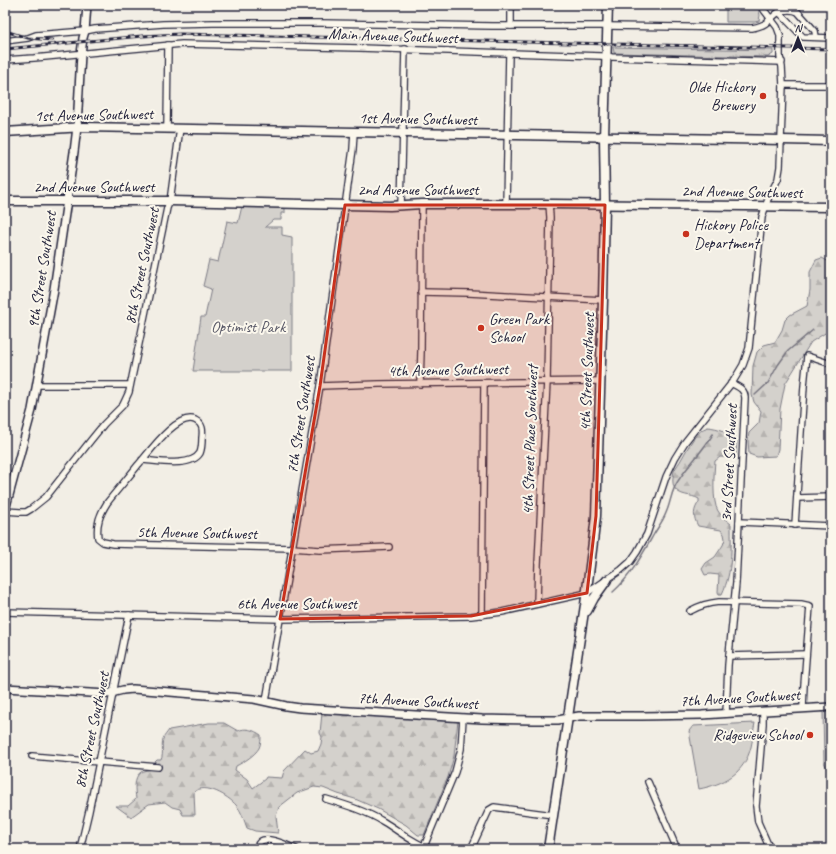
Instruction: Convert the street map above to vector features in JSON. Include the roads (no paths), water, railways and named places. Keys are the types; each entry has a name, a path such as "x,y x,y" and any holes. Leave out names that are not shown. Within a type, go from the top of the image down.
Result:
{"main road":[{"name":"4th Street Southwest","path":"548,849 587,593 596,516 603,300 605,205 604,137 608,5"},
{"name":"1st Avenue Southwest","path":"5,132 77,127 180,128 831,141"},
{"name":"2nd Avenue Southwest","path":"5,201 170,201 401,206 422,204 549,204 831,207"},
{"path":"581,631 591,603 607,580"}],"street":[{"name":"9th Street Southwest","path":"5,510 27,431 37,385 54,289 68,201 77,127 82,38 85,31 87,5"},
{"path":"510,5 511,26"},
{"name":"3rd Street Southwest","path":"726,714 734,602 745,398 742,389 732,383 744,365 749,348 762,217 769,196 776,184 780,167 783,84 782,62 780,57 780,35 777,27 770,19 762,5"},
{"path":"5,41 28,38 36,35 95,29 163,24 213,23 752,28 758,27 767,22 779,12 784,10 798,12 814,31 816,37"},
{"path":"779,12 801,35 806,37 831,38"},
{"name":"Main Avenue Southwest","path":"5,60 182,44 405,49 782,62"},
{"path":"167,128 168,45"},
{"path":"401,206 405,49"},
{"path":"506,204 509,53"},
{"path":"783,84 831,85"},
{"name":"8th Street Southwest","path":"5,510 26,512 46,497 104,424 123,405 128,396 170,201 180,128"},
{"name":"7th Street Southwest","path":"266,701 320,386 354,132"},
{"path":"420,384 422,204"},
{"name":"4th Street Place Southwest","path":"537,604 547,382 549,204"},
{"path":"421,292 603,300"},
{"path":"795,524 807,356 831,364"},
{"name":"4th Avenue Southwest","path":"320,386 600,381"},
{"path":"482,615 484,383"},
{"path":"587,593 621,570 630,562 637,552 647,534 666,477 675,458 685,442 732,383"},
{"path":"37,385 130,385"},
{"name":"5th Avenue Southwest","path":"142,460 186,462 195,458 199,454 201,448 202,427 193,419 185,420 163,435 153,446 111,498 101,513 97,532 98,538 103,542 113,544 320,550 389,547"},
{"path":"797,498 831,497"},
{"path":"738,522 831,526"},
{"name":"6th Avenue Southwest","path":"5,612 280,619 471,616 508,611 587,593"},
{"path":"690,611 699,606 719,602 801,604 810,606 803,708"},
{"name":"8th Street Southwest","path":"80,849 129,615"},
{"path":"729,656 806,654"},
{"name":"7th Avenue Southwest","path":"5,688 108,694 133,689 229,696 266,701 300,708 463,718 539,720 558,720 579,716 726,714 831,707"},
{"path":"763,711 756,806 758,822 770,849"},
{"path":"423,848 455,772 461,749 463,718"},
{"path":"32,756 158,767"},
{"path":"648,782 677,849"},
{"path":"326,799 372,815 423,848 430,849"},
{"path":"471,849 489,810 494,807 553,815"},
{"path":"256,849 260,841 263,840 271,840 296,849"}],"waterway":[{"path":"755,395 768,383 788,351 813,330"},
{"path":"613,592 636,565 663,519 676,485 713,434"}],"railway":[{"path":"5,31 28,38 52,40"},
{"path":"5,49 142,36 180,34 831,49"}],"place":[{"name":"Olde Hickory Brewery","path":"763,96"},
{"name":"Hickory Police Department","path":"686,234"},
{"name":"Green Park School","path":"481,328"},
{"name":"Ridgeview School","path":"810,735"}],"park label":[{"name":"Optimist Park","path":"248,327"}]}
